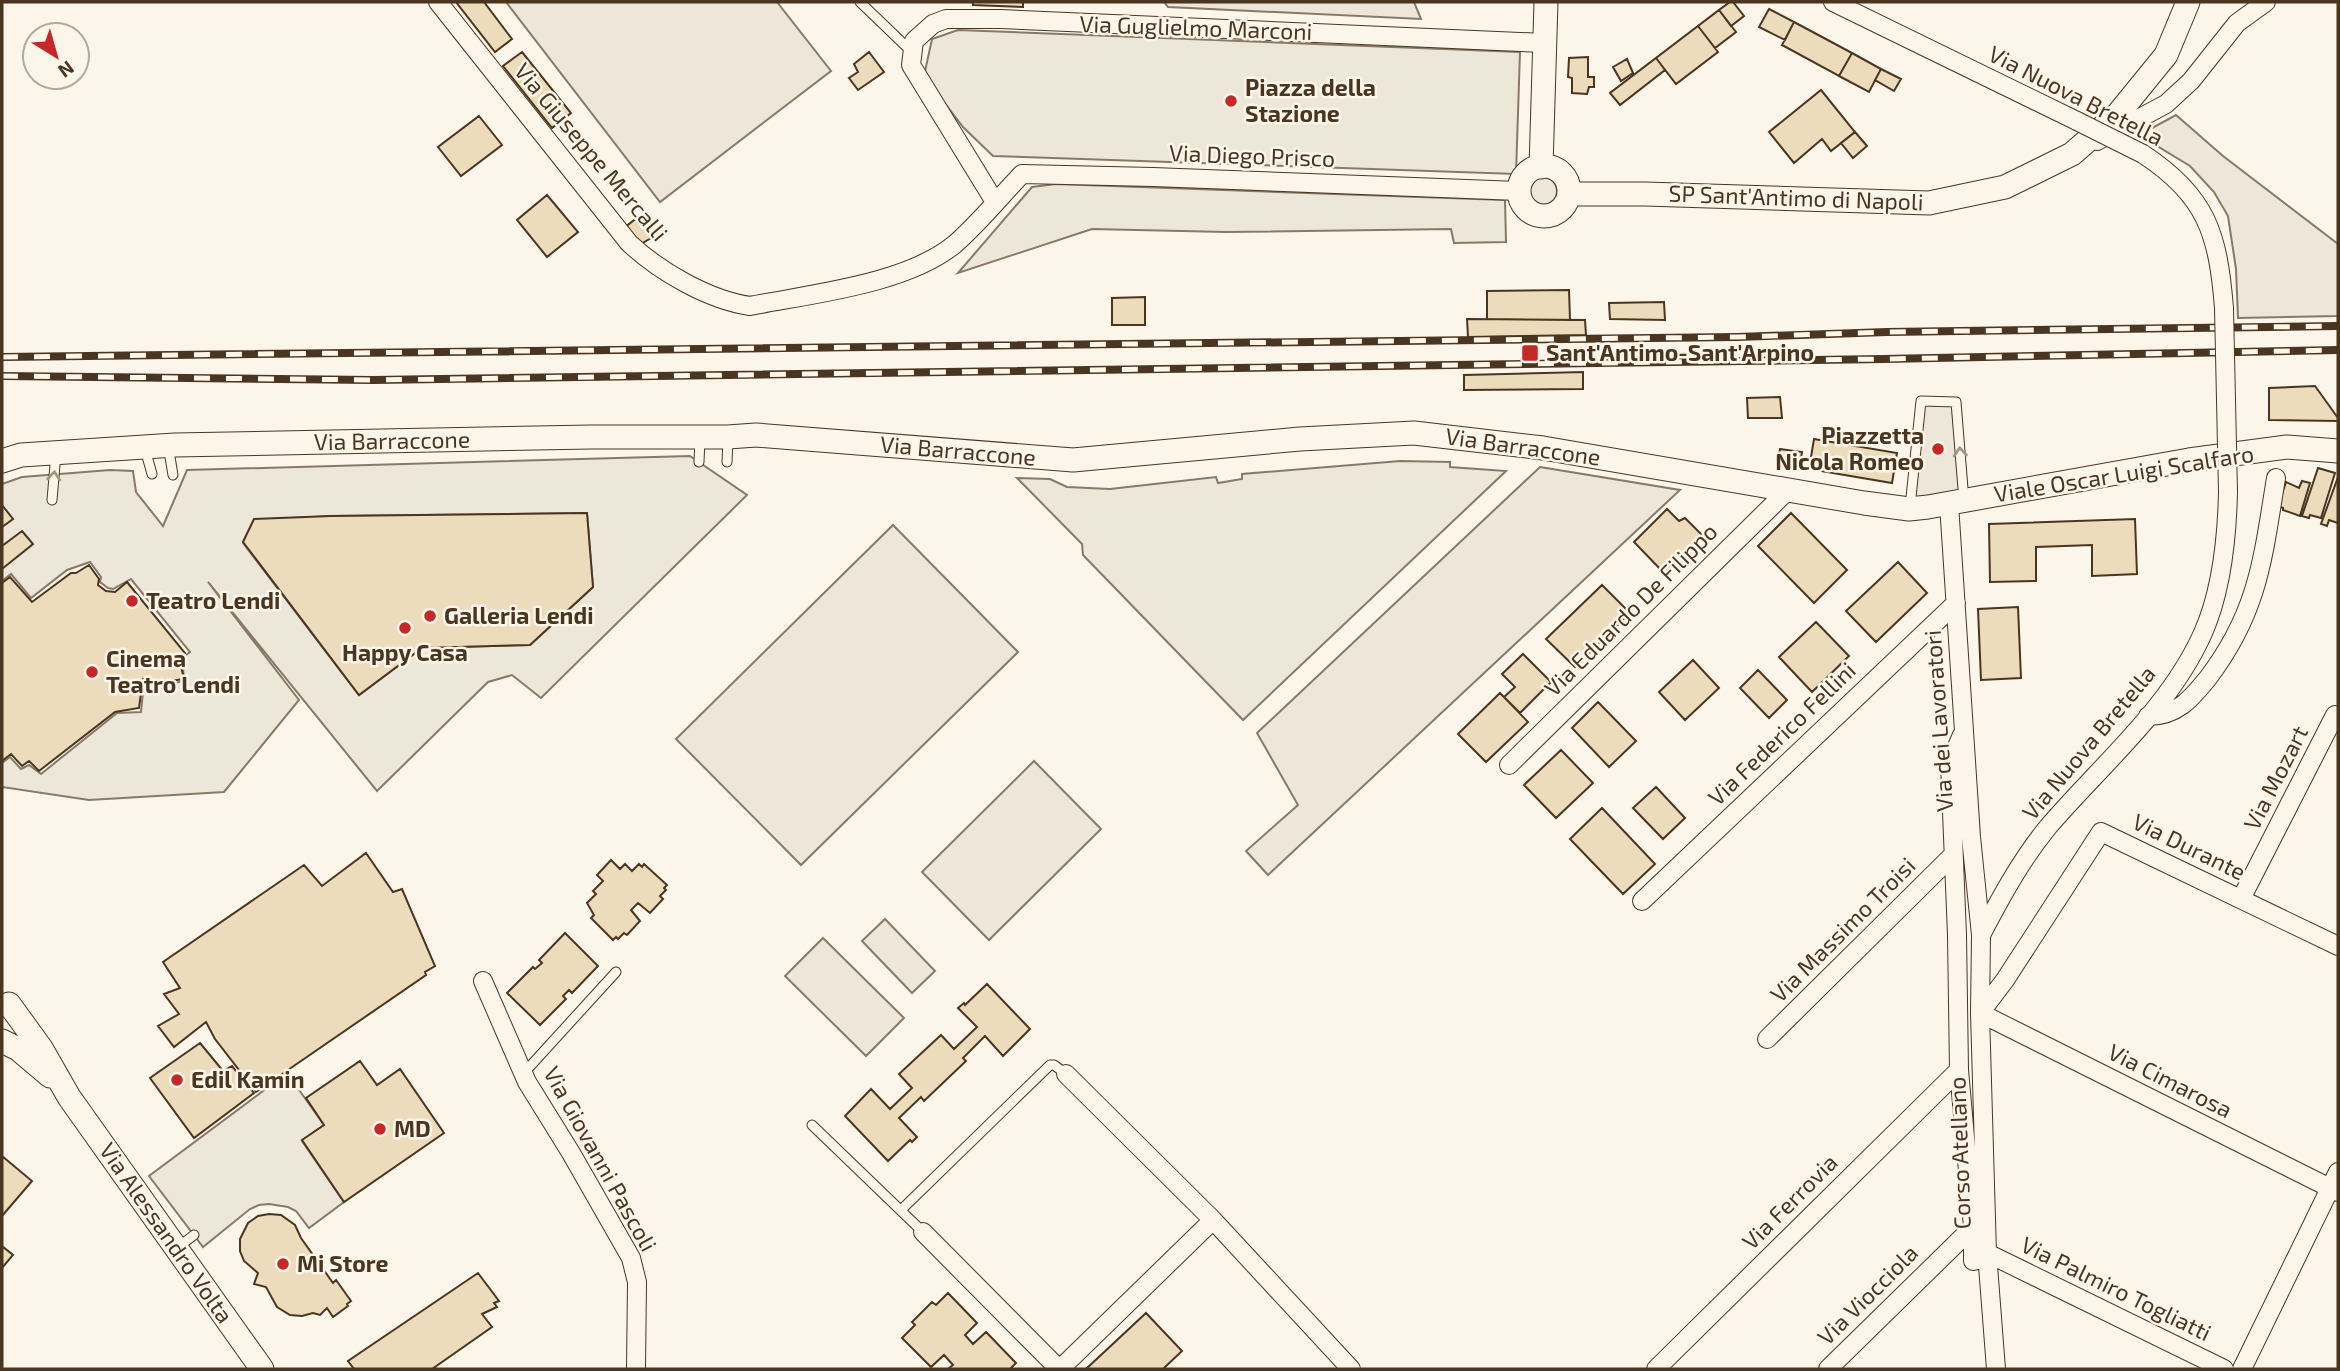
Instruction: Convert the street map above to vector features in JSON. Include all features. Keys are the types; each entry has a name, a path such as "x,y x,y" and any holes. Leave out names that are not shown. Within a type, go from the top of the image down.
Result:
{"street":[{"name":"Via Giuseppe Mercalli","path":"438,2 629,243 647,260 715,298 750,306 891,277 922,266 954,244 995,202"},
{"path":"1541,166 1546,2"},
{"name":"Via Nuova Bretella","path":"1833,2 2143,154 2174,176 2188,190 2208,223 2219,261 2224,307 2228,511 2220,574 2203,633 2170,688 2047,829 2009,880 1981,935"},
{"name":"SP Sant'Antimo di Napoli","path":"1569,194 1929,203 2005,187 2072,154 2118,114 2166,55 2188,2"},
{"path":"2072,154 2166,104 2191,81 2236,23 2266,2"},
{"name":"Via Guglielmo Marconi","path":"913,53 914,41 933,24 946,19 1544,43"},
{"path":"913,53 911,65 995,202"},
{"path":"1541,166 1561,173 1569,194 1559,211 1539,216 1527,210 1519,191 1528,172 1541,166"},
{"name":"Via Diego Prisco","path":"995,202 1022,174 1519,191"},
{"name":"Via Barraccone","path":"2,461 21,455 169,445 756,435 1073,460 1300,439 1414,433 1543,448 1909,509"},
{"name":"Viale Oscar Luigi Scalfaro","path":"1909,509 2189,460 2287,447 2338,451"},
{"path":"2148,716 2172,712 2192,697 2225,656 2259,580 2276,478"},
{"name":"Via Eduardo De Filippo","path":"1509,765 1788,489"},
{"name":"Via dei Lavoratori","path":"1957,502 1956,603 1971,837 1981,935"},
{"name":"Via Federico Fellini","path":"1642,901 1956,603"},
{"name":"Via Mozart","path":"2241,900 2337,716"},
{"path":"1964,730 1950,763 1959,1070 1973,1227"},
{"name":"Via Durante","path":"1980,1013 2005,980 2101,832 2338,946"},
{"name":"Via Massimo Troisi","path":"1767,1039 1952,856"},
{"name":"Corso Atellano","path":"1981,935 1980,1013 1987,1252 1996,1369"},
{"name":"Via Giovanni Pascoli","path":"483,981 523,1074 631,1258 637,1282 636,1369"},
{"path":"2,1026 8,1013 5,994"},
{"name":"Via Alessandro Volta","path":"5,994 69,1097"},
{"name":"Via Cimarosa","path":"1980,1013 2336,1184"},
{"name":"Via Alessandro Volta","path":"2,1041 18,1049 45,1070 185,1242 262,1369"},
{"name":"Via Ferrovia","path":"1656,1369 1959,1070"},
{"path":"1066,1074 1213,1220 1350,1369"},
{"path":"2242,1369 2336,1184"},
{"path":"923,1232 1060,1369 1213,1220"},
{"name":"Via Palmiro Togliatti","path":"1973,1227 1973,1261 1982,1259 1987,1252 2224,1369"},
{"name":"Via Viocciola","path":"1828,1369 1973,1227"}],"lane":[{"path":"860,2 913,53"},
{"path":"1909,509 1921,401 1956,402 1957,502"},
{"path":"699,461 700,436"},
{"path":"727,462 728,437"},
{"path":"169,445 173,474"},
{"path":"144,447 152,474"},
{"path":"52,500 56,452"},
{"path":"523,1074 616,972"},
{"path":"901,1210 1050,1065 1066,1074"},
{"path":"812,1125 923,1232"}],"shaded area":[{"path":"506,2 777,2 831,71 660,202"},
{"path":"1164,2 1414,2 1421,19 1168,7"},
{"name":"Piazza della Stazione","path":"958,30 1520,52 1516,174 993,156 963,127 924,76 932,39"},
{"path":"2176,115 2223,156 2338,244 2338,316 2238,318 2236,269 2228,216 2214,192 2190,166 2139,135"},
{"path":"1543,177 1553,181 1557,191 1553,201 1543,205 1533,201 1529,191 1533,181"},
{"path":"1056,184 1505,200 1506,242 1454,243 1451,229 1226,232 1092,229 958,273 1032,187"},
{"name":"Piazzetta Nicola Romeo","path":"1922,402 1955,404 1962,493 1912,501"},
{"path":"690,456 747,495 541,698 512,675 488,682 377,791 208,582 299,700 224,792 89,800 2,787 2,763 10,757 21,769 29,765 41,774 117,713 141,712 144,682 164,685 184,681 183,666 176,662 190,652 131,579 113,589 108,588 100,582 101,577 90,562 67,570 31,598 11,574 2,581 2,484 22,477 110,470 133,471 136,492 163,526 187,470","holes":["587,513 593,587 530,645 422,648 359,695 243,543 254,520 331,516"]},
{"path":"1400,461 1450,462 1450,467 1506,471 1243,720 1083,555 1082,544 1017,478 1050,479 1067,487 1110,489 1216,477 1218,483 1242,479 1242,474"},
{"path":"1540,467 1680,490 1268,875 1246,851 1298,805 1257,733"},
{"path":"893,525 1018,652 801,865 676,739"},
{"path":"1034,761 1101,829 989,940 922,872"},
{"path":"885,919 935,971 912,993 862,941"},
{"path":"823,938 904,1018 866,1056 785,976"},
{"path":"287,1073 324,1125 302,1141 344,1202 309,1228 296,1211 288,1207 259,1205 250,1209 203,1247 149,1176"}],"building":[{"path":"456,2 484,2 512,39 495,52"},
{"path":"973,2 1023,2 1023,7 973,5"},
{"path":"1733,2 1744,16 1731,26 1719,10"},
{"path":"1769,9 1794,22 1785,40 1759,27"},
{"path":"1719,10 1736,32 1715,48 1698,26"},
{"path":"1794,22 1852,53 1839,76 1782,45"},
{"path":"1698,26 1718,52 1676,84 1656,58"},
{"path":"522,52 571,113 552,128 503,66"},
{"path":"869,52 884,72 858,90 849,78 858,72 854,64"},
{"path":"1852,53 1881,69 1869,92 1839,76"},
{"path":"1588,57 1588,77 1594,77 1594,87 1589,87 1587,94 1572,93 1572,78 1568,77 1569,58"},
{"path":"1656,58 1665,70 1620,105 1610,93"},
{"path":"1627,59 1633,73 1621,81 1613,67"},
{"path":"1881,69 1901,79 1894,91 1875,80"},
{"path":"1821,90 1855,132 1831,151 1822,139 1794,163 1769,132"},
{"path":"479,116 502,145 461,176 438,147"},
{"path":"1855,132 1867,146 1853,158 1841,143"},
{"path":"547,195 578,232 547,257 517,220"},
{"path":"638,217 653,237 639,245 624,228"},
{"name":"Sant'Antimo-Sant'Arpino","path":"1569,290 1570,320 1487,319 1487,291"},
{"path":"1145,297 1145,325 1112,325 1112,298"},
{"path":"1664,302 1665,320 1610,319 1609,303"},
{"path":"1467,319 1585,320 1586,335 1468,337"},
{"path":"1583,372 1583,389 1464,390 1464,375"},
{"path":"2315,386 2338,421 2269,420 2269,388"},
{"path":"1780,397 1782,418 1748,418 1747,398"},
{"path":"1814,439 1897,453 1892,483 1809,469"},
{"path":"1780,449 1802,452 1800,465 1778,461"},
{"path":"2318,468 2335,473 2321,518 2310,515 2309,518 2302,516"},
{"path":"2338,477 2338,523 2329,520 2327,526 2321,524"},
{"path":"2302,481 2310,483 2300,516 2278,506 2286,482 2299,488"},
{"path":"2,505 13,519 2,527"},
{"path":"1667,509 1679,521 1685,518 1703,536 1664,573 1634,542"},
{"name":"Galleria Lendi","path":"587,513 593,587 530,645 422,648 359,695 243,542 254,519"},
{"path":"1791,513 1847,570 1814,603 1758,546"},
{"path":"2135,519 2137,574 2092,576 2092,545 2036,547 2036,581 1990,582 1989,524"},
{"path":"22,531 33,544 2,569 2,546"},
{"path":"1898,562 1927,593 1876,642 1846,611"},
{"name":"Cinema Teatro Lendi","path":"89,565 99,579 98,585 106,591 115,592 127,582 185,653 171,664 181,666 184,679 164,682 143,679 139,708 115,712 39,771 29,761 22,766 11,754 2,761 2,583 10,577 32,602 71,573"},
{"path":"1602,585 1630,613 1575,667 1546,639"},
{"path":"2018,607 2021,678 1981,680 1978,609"},
{"path":"1816,622 1849,656 1812,692 1779,657"},
{"path":"1523,654 1551,682 1520,713 1504,697 1515,687 1502,674"},
{"path":"1693,660 1719,688 1685,720 1659,692"},
{"path":"1758,670 1787,700 1769,718 1740,688"},
{"path":"1500,693 1528,722 1486,762 1458,734"},
{"path":"1598,702 1636,741 1609,767 1572,728"},
{"path":"1561,750 1593,783 1556,818 1524,785"},
{"path":"1656,787 1685,818 1663,839 1633,808"},
{"path":"1602,808 1655,864 1623,894 1570,839"},
{"path":"366,853 393,892 402,889 435,966 425,972 426,975 256,1092 215,1039 206,1022 174,1047 158,1026 179,1014 164,994 180,988 163,962 304,865 322,886"},
{"path":"611,860 620,869 625,864 632,871 639,864 642,867 644,864 667,885 660,896 663,899 650,913 638,903 631,910 640,921 627,935 624,933 613,940 591,918 594,915 587,903 596,894 593,891 603,881 597,875"},
{"path":"565,933 598,966 572,993 569,990 563,996 566,999 540,1025 507,993 533,967 535,969 542,963 539,960"},
{"path":"987,984 1030,1029 1003,1056 985,1036 963,1058 966,1061 924,1101 921,1097 899,1118 917,1137 912,1142 910,1140 888,1161 845,1116 871,1089 890,1109 912,1088 899,1074 941,1035 954,1049 977,1027 958,1008 964,1003 965,1005"},
{"path":"200,1043 223,1071 232,1066 254,1093 194,1138 150,1078"},
{"name":"MD","path":"360,1061 377,1085 400,1069 444,1133 344,1202 302,1140 324,1125 306,1098"},
{"path":"2,1156 32,1181 2,1216"},
{"name":"Mi Store","path":"281,1215 295,1225 301,1238 333,1283 336,1280 351,1301 333,1317 327,1308 320,1315 290,1315 277,1307 266,1287 254,1284 258,1273 244,1261 240,1251 240,1239 248,1223 258,1216"},
{"path":"2,1246 13,1255 2,1268"},
{"path":"478,1273 499,1301 494,1303 497,1307 482,1314 492,1327 432,1369 354,1369 348,1361"},
{"path":"948,1293 977,1323 965,1335 973,1344 986,1332 1016,1363 1010,1369 948,1369 953,1365 944,1355 931,1367 902,1338 915,1325 912,1322 932,1302 936,1305"},
{"path":"1146,1313 1182,1351 1163,1369 1086,1369"}],"railway":[{"path":"2,357 1737,337 1887,332 2338,326"},
{"path":"2,376 373,380 2338,350"}],"place":[{"name":"Piazza della Stazione","path":"1231,101"},
{"name":"Sant'Antimo-Sant'Arpino","path":"1530,353"},
{"name":"Piazzetta Nicola Romeo","path":"1938,449"},
{"name":"Teatro Lendi","path":"132,601"},
{"name":"Galleria Lendi","path":"430,616"},
{"name":"Happy Casa","path":"405,628"},
{"name":"Cinema Teatro Lendi","path":"92,672"},
{"name":"Edil Kamin","path":"177,1080"},
{"name":"MD","path":"380,1129"},
{"name":"Mi Store","path":"283,1264"}]}
